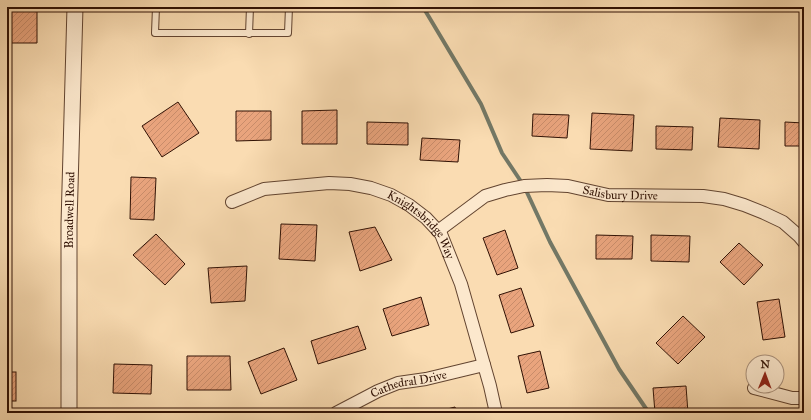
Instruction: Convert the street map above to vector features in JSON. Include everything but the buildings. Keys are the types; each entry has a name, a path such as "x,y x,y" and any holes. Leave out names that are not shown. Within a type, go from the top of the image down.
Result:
{"street":[{"name":"Broadwell Road","path":"69,413 68,224 75,7"},
{"name":"Knightsbridge Way","path":"232,202 264,189 329,183 350,184 371,188 391,195 409,205 426,218 441,234 461,284 496,413"},
{"name":"Salisbury Drive","path":"438,231 485,196 524,186 547,184 568,186 608,196 703,196 724,199 744,205 783,222 804,242"},
{"name":"Cathedral Drive","path":"336,413 378,391 398,383 426,379 484,365"},
{"path":"777,394 792,398 804,398"}],"lane":[{"path":"156,7 155,32 249,34 288,33 289,7"},
{"path":"249,34 250,7"}],"waterway":[{"path":"423,7 481,104 502,153 524,186 550,242 619,369 649,413"}]}
